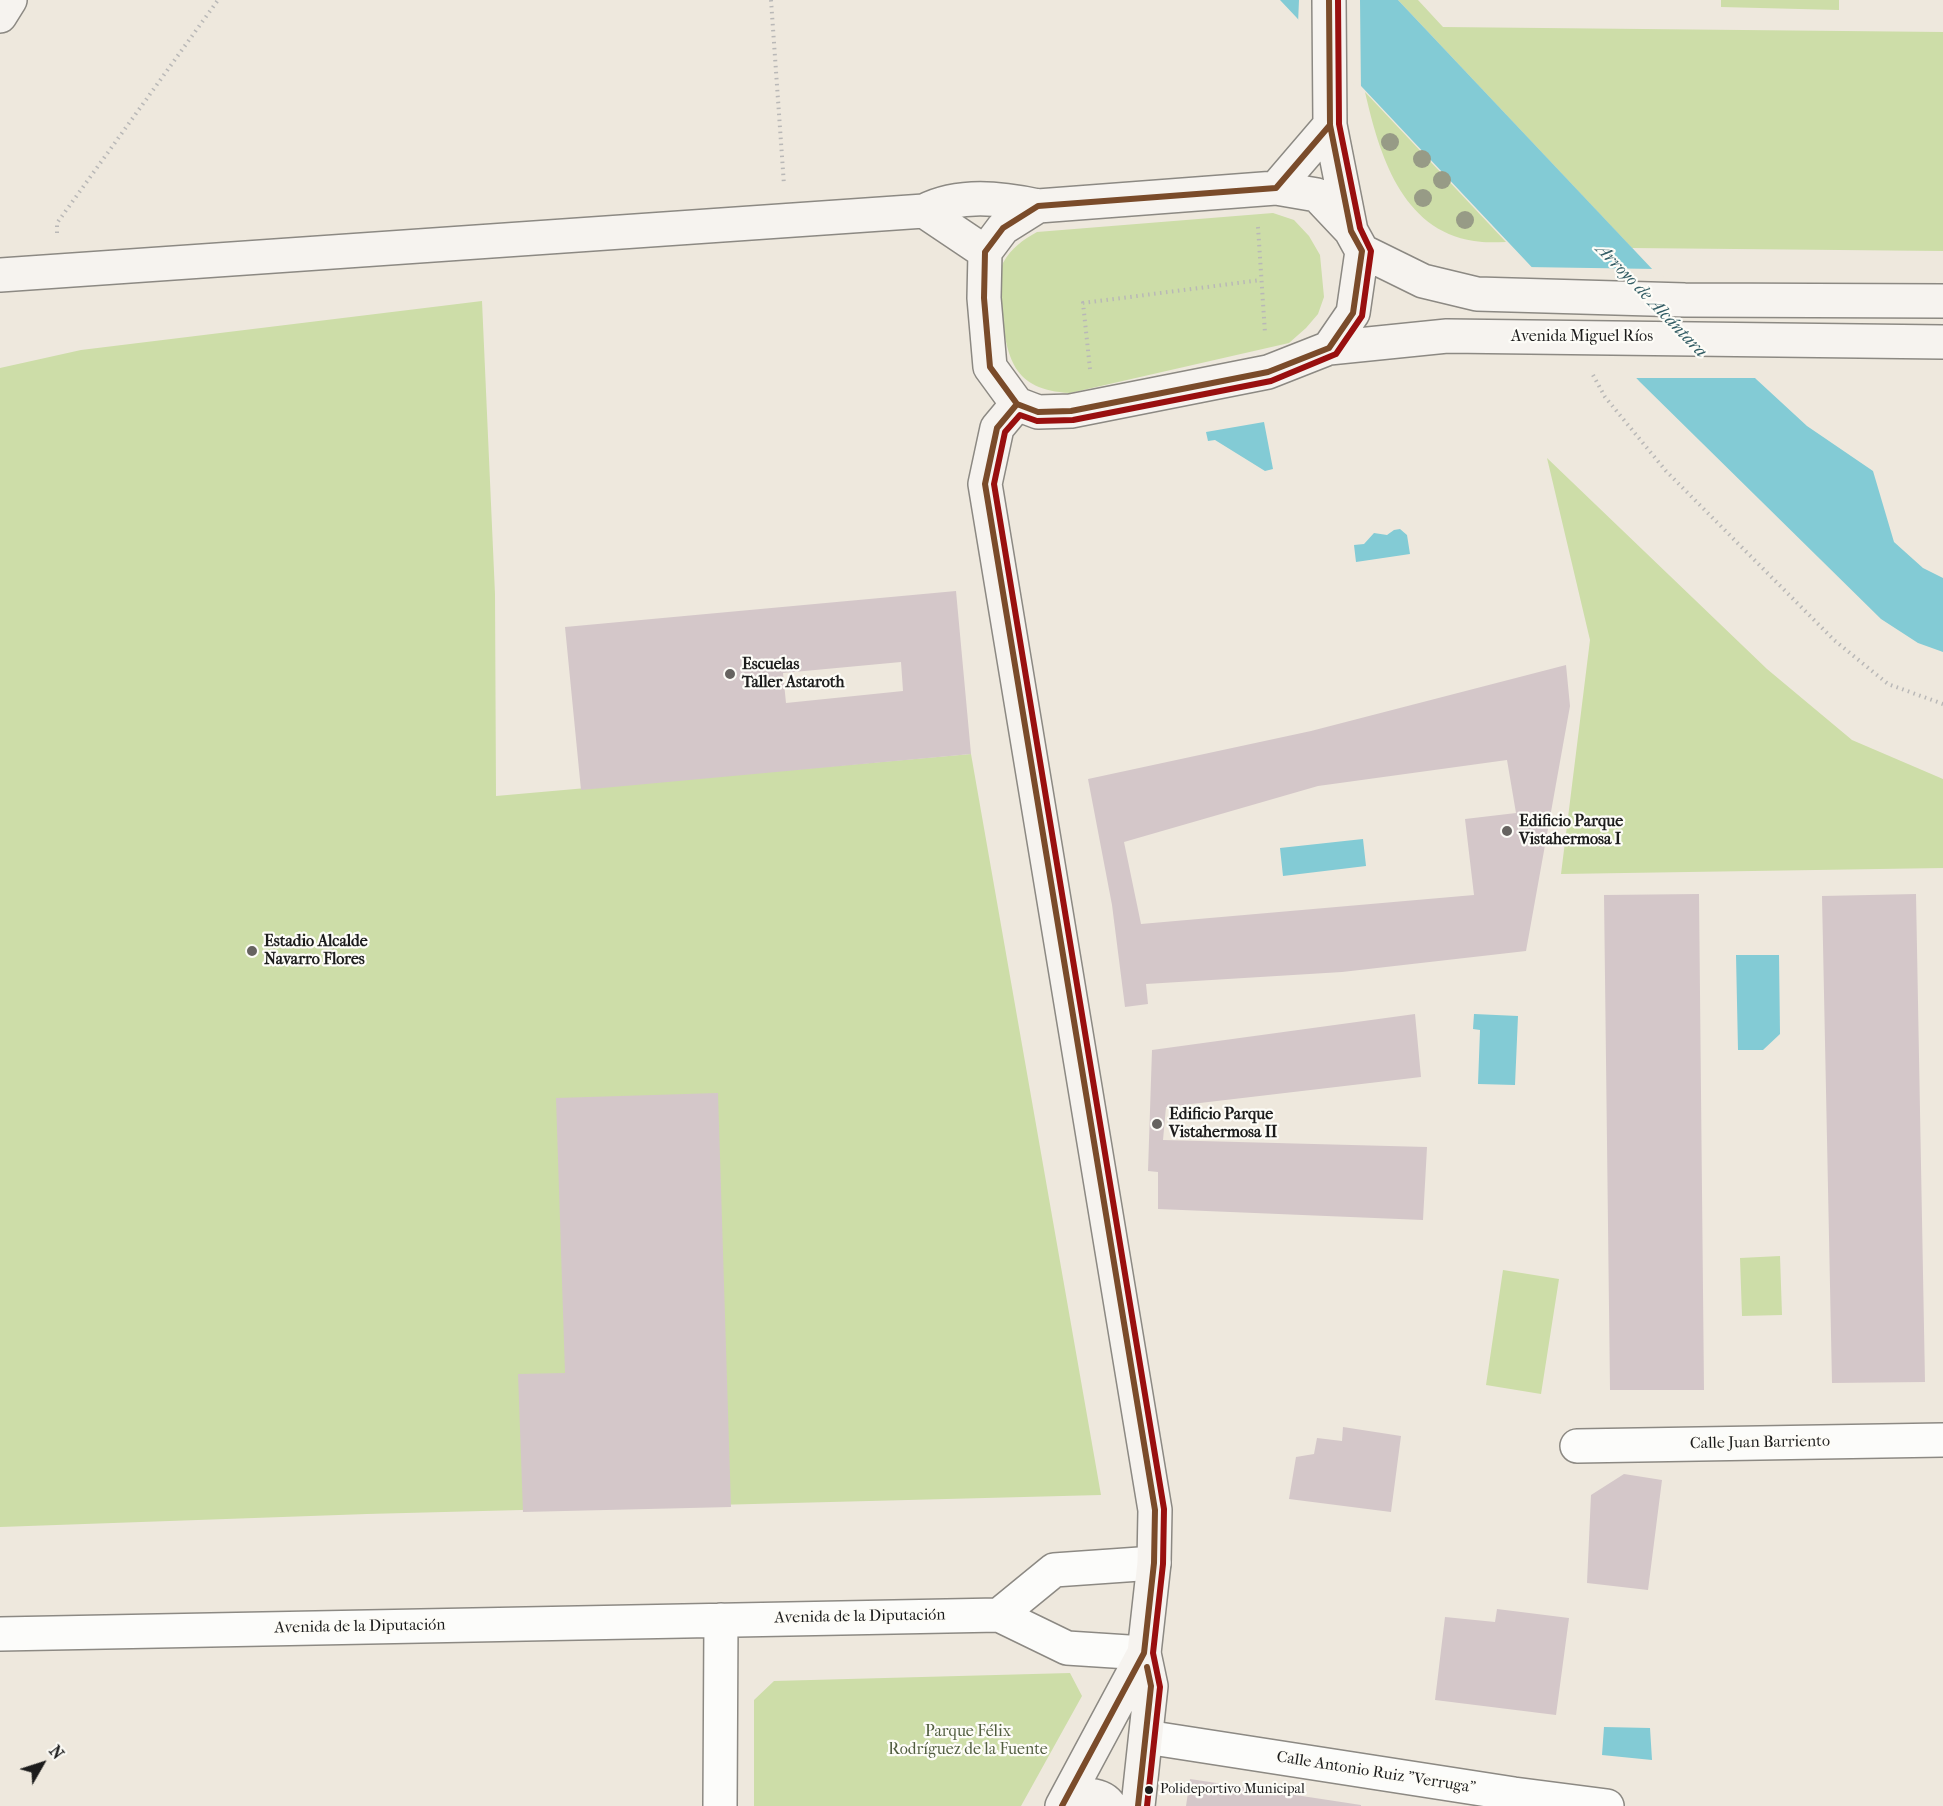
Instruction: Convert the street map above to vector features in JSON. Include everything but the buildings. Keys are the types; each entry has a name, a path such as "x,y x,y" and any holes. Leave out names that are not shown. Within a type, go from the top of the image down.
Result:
{"street":[{"path":"0,16 10,0"},
{"path":"1329,0 1329,125 1357,241 1353,313 1329,348"},
{"path":"1276,188 1329,125"},
{"path":"0,275 924,211 942,202 1002,199 1038,206 1276,188 1317,195 1357,241 1423,281 1477,294 1685,300 1943,301"},
{"path":"1038,206 1003,228 985,252 984,298 990,367 1017,404 997,428 985,484 1155,1510 1154,1563 1144,1653 1151,1686 1138,1806"},
{"path":"924,211 985,252"},
{"name":"Avenida Miguel Ríos","path":"1017,404 1038,412 1071,411 1268,372 1329,348 1447,336 1943,342"},
{"name":"Calle Juan Barriento","path":"1577,1446 1943,1440"},
{"path":"999,1615 1054,1570 1154,1563"},
{"name":"Avenida de la Diputación","path":"0,1634 999,1615 1067,1648 1144,1653"},
{"path":"720,1806 721,1620"},
{"path":"1064,1801 1144,1653"},
{"name":"Calle Antonio Ruiz \"Verruga\"","path":"1146,1737 1514,1800 1607,1806"},
{"path":"1064,1801 1088,1795 1106,1800 1110,1806"}],"path":[{"path":"55,270 57,223 218,0"},
{"path":"771,0 786,221"},
{"path":"1257,225 1266,337"},
{"path":"1091,377 1083,303 1261,280"},
{"path":"1583,338 1605,397 1666,471 1834,640 1888,684 1943,704"}],"green space":[{"path":"1398,0 1418,0 1443,27 1943,32 1943,251 1632,248"},
{"path":"1721,0 1839,0 1839,10 1721,7"},
{"path":"1365,92 1506,242 1478,242 1449,234 1428,222 1411,205 1397,185 1386,163"},
{"path":"1273,213 1294,220 1309,236 1320,255 1324,297 1318,314 1289,343 1070,393 1051,391 1036,385 1024,378 1016,368 1006,342 999,297 999,280 1006,258 1032,235 1037,232"},
{"name":"Estadio Alcalde Navarro Flores","path":"482,301 495,594 496,796 971,754 1101,1495 367,1514 0,1527 0,368 81,350"},
{"path":"1547,458 1767,669 1852,740 1943,779 1943,868 1561,874 1590,640"},
{"path":"1780,1256 1782,1315 1742,1316 1740,1258"},
{"path":"1503,1270 1559,1279 1541,1394 1486,1385"},
{"name":"Parque Félix Rodríguez de la Fuente","path":"1070,1673 1082,1696 1021,1806 754,1806 754,1700 774,1681"}],"water":[{"name":"Arroyo de Alcántara","path":"1280,0 1398,0 1756,379 1807,426 1873,471 1894,542 1923,568 1943,578 1943,652 1918,643 1881,619 1640,382"},
{"path":"1264,422 1273,469 1265,471 1215,440 1208,441 1206,432"},
{"path":"1400,529 1407,535 1410,554 1356,562 1354,545 1364,544 1374,533 1387,535"},
{"path":"1363,839 1366,866 1283,876 1280,848"},
{"path":"1736,955 1779,955 1780,1034 1763,1050 1738,1050"},
{"path":"1474,1014 1518,1016 1515,1085 1478,1084 1480,1030 1473,1029"},
{"path":"1604,1727 1650,1728 1652,1760 1602,1755"}],"pier":[{"path":"1299,0 1360,0 1361,92 1298,24"},
{"path":"1526,267 1656,269 1757,378 1632,378"}],"transit line":[{"path":"1329,0 1330,125"},
{"path":"1147,1806 1160,1687 1153,1653 1163,1564 1164,1509 994,484 1005,432 1020,415 1037,421 1073,420 1271,381 1336,354 1362,316 1371,251 1360,228 1339,124 1338,0"},
{"path":"1330,125 1351,231 1362,251 1353,313 1329,348 1268,372 1071,411 1038,412 1017,404 990,367 984,298 985,252 1003,228 1038,206 1276,188 1330,125"},
{"path":"1017,404 997,428 985,484 1155,1510 1154,1563 1144,1653 1062,1806"},
{"path":"1138,1806 1151,1686 1147,1667"}],"place":[{"name":"Escuelas Taller Astaroth","path":"730,674"},
{"name":"Edificio Parque Vistahermosa I","path":"1507,831"},
{"name":"Estadio Alcalde Navarro Flores","path":"252,951"},
{"name":"Edificio Parque Vistahermosa II","path":"1157,1124"},
{"name":"Polideportivo Municipal","path":"1149,1790"}]}
